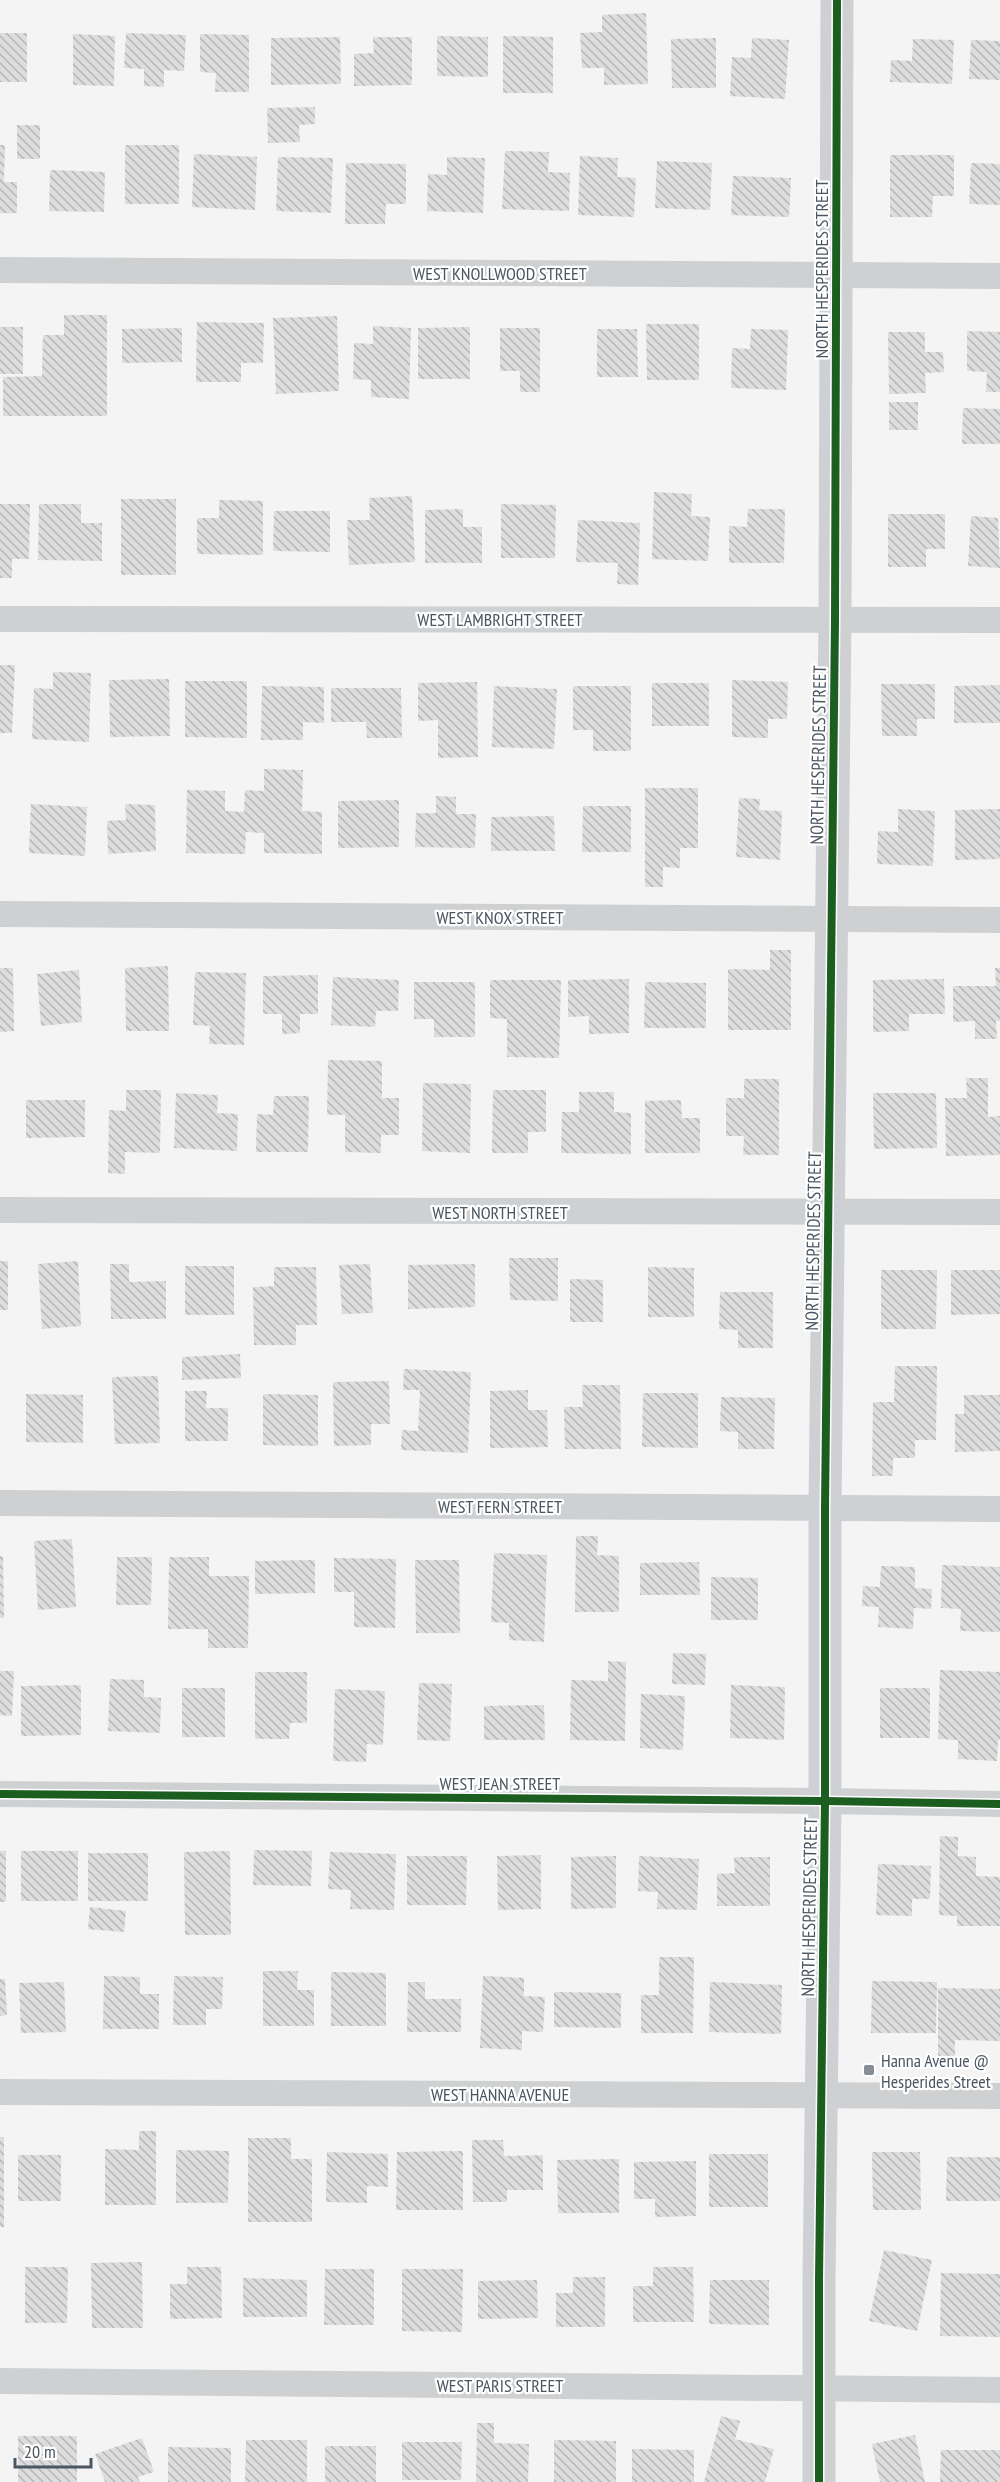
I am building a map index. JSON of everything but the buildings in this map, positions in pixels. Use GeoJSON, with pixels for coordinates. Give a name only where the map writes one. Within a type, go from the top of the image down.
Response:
{"type":"FeatureCollection","features":[{"type":"Feature","properties":{"kind":"street","name":"NORTH HESPERIDES STREET"},"geometry":{"type":"LineString","coordinates":[[819,2482],[825,1801],[825,1508],[835,620],[837,0]]}},
{"type":"Feature","properties":{"kind":"street","name":"WEST KNOLLWOOD STREET"},"geometry":{"type":"LineString","coordinates":[[0,270],[1000,276]]}},
{"type":"Feature","properties":{"kind":"street","name":"WEST LAMBRIGHT STREET"},"geometry":{"type":"LineString","coordinates":[[0,619],[1000,620]]}},
{"type":"Feature","properties":{"kind":"street","name":"WEST KNOX STREET"},"geometry":{"type":"LineString","coordinates":[[0,914],[1000,920]]}},
{"type":"Feature","properties":{"kind":"street","name":"WEST NORTH STREET"},"geometry":{"type":"LineString","coordinates":[[0,1210],[829,1214],[1000,1212]]}},
{"type":"Feature","properties":{"kind":"street","name":"WEST FERN STREET"},"geometry":{"type":"LineString","coordinates":[[0,1503],[1000,1509]]}},
{"type":"Feature","properties":{"kind":"street","name":"WEST JEAN STREET"},"geometry":{"type":"LineString","coordinates":[[0,1794],[1000,1804]]}},
{"type":"Feature","properties":{"kind":"street","name":"WEST HANNA AVENUE"},"geometry":{"type":"LineString","coordinates":[[0,2092],[1000,2096]]}},
{"type":"Feature","properties":{"kind":"street","name":"WEST PARIS STREET"},"geometry":{"type":"LineString","coordinates":[[0,2381],[1000,2390]]}},
{"type":"Feature","properties":{"kind":"cycle path"},"geometry":{"type":"LineString","coordinates":[[819,2482],[825,1801],[825,1508],[835,620],[837,0]]}},
{"type":"Feature","properties":{"kind":"cycle path"},"geometry":{"type":"LineString","coordinates":[[0,1794],[1000,1804]]}},
{"type":"Feature","properties":{"kind":"place","name":"Hanna Avenue @ Hesperides Street"},"geometry":{"type":"Point","coordinates":[869,2070]}}]}
